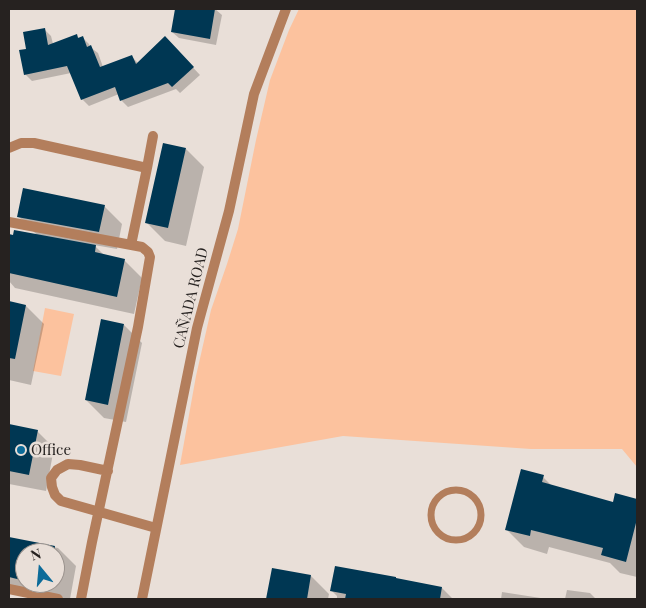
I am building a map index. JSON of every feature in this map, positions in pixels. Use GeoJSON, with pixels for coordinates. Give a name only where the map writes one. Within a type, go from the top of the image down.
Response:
{"type":"FeatureCollection","features":[{"type":"Feature","properties":{"kind":"street","name":"CAÑADA ROAD"},"geometry":{"type":"LineString","coordinates":[[142,599],[197,328],[229,211],[254,94],[286,9]]}},
{"type":"Feature","properties":{"kind":"street"},"geometry":{"type":"LineString","coordinates":[[131,245],[153,136]]}},
{"type":"Feature","properties":{"kind":"street"},"geometry":{"type":"LineString","coordinates":[[9,148],[21,143],[34,143],[147,168]]}},
{"type":"Feature","properties":{"kind":"street"},"geometry":{"type":"LineString","coordinates":[[10,222],[142,247],[148,252],[150,257],[138,327],[81,599]]}},
{"type":"Feature","properties":{"kind":"street"},"geometry":{"type":"LineString","coordinates":[[108,471],[68,464],[57,470],[51,478],[52,487],[55,495],[61,501],[156,528]]}},
{"type":"Feature","properties":{"kind":"street"},"geometry":{"type":"LineString","coordinates":[[9,589],[58,599]]}},
{"type":"Feature","properties":{"kind":"lane"},"geometry":{"type":"LineString","coordinates":[[451,491],[467,493],[474,498],[481,512],[477,528],[466,538],[459,540],[451,540],[444,537],[433,526],[431,511],[433,504],[437,498],[451,491]]}},
{"type":"Feature","properties":{"kind":"shaded area"},"geometry":{"type":"Polygon","coordinates":[[[299,9],[637,9],[637,467],[622,449],[531,449],[343,436],[180,465],[196,376],[211,310],[238,229],[270,80],[299,9]]]}},
{"type":"Feature","properties":{"kind":"shaded area"},"geometry":{"type":"Polygon","coordinates":[[[45,308],[74,314],[61,376],[33,371],[45,308]]]}},
{"type":"Feature","properties":{"kind":"building"},"geometry":{"type":"Polygon","coordinates":[[[175,9],[215,9],[210,39],[171,32],[175,9]]]}},
{"type":"Feature","properties":{"kind":"building"},"geometry":{"type":"Polygon","coordinates":[[[45,28],[48,45],[77,34],[78,38],[83,36],[87,47],[91,45],[100,67],[132,55],[136,64],[165,36],[194,67],[172,87],[168,83],[120,101],[115,87],[81,100],[67,66],[24,75],[19,50],[26,49],[23,32],[45,28]]]}},
{"type":"Feature","properties":{"kind":"building"},"geometry":{"type":"Polygon","coordinates":[[[163,143],[186,148],[168,228],[145,223],[163,143]]]}},
{"type":"Feature","properties":{"kind":"building"},"geometry":{"type":"Polygon","coordinates":[[[23,188],[105,205],[99,232],[17,217],[23,188]]]}},
{"type":"Feature","properties":{"kind":"building"},"geometry":{"type":"Polygon","coordinates":[[[14,230],[96,245],[95,252],[125,259],[117,297],[9,273],[9,234],[13,235],[14,230]]]}},
{"type":"Feature","properties":{"kind":"building"},"geometry":{"type":"Polygon","coordinates":[[[9,301],[26,305],[15,359],[9,358],[9,301]]]}},
{"type":"Feature","properties":{"kind":"building"},"geometry":{"type":"Polygon","coordinates":[[[101,319],[124,324],[108,405],[85,400],[101,319]]]}},
{"type":"Feature","properties":{"kind":"building","name":"Office"},"geometry":{"type":"Polygon","coordinates":[[[9,424],[38,430],[29,475],[9,471],[9,424]]]}},
{"type":"Feature","properties":{"kind":"building"},"geometry":{"type":"Polygon","coordinates":[[[521,469],[544,475],[542,482],[613,502],[615,493],[637,499],[637,519],[626,562],[601,555],[603,548],[531,530],[530,536],[505,530],[521,469]]]}},
{"type":"Feature","properties":{"kind":"building"},"geometry":{"type":"Polygon","coordinates":[[[9,537],[40,543],[15,543],[15,578],[9,577],[9,537]]]}},
{"type":"Feature","properties":{"kind":"building"},"geometry":{"type":"Polygon","coordinates":[[[335,566],[442,587],[440,599],[345,599],[346,594],[330,591],[335,566]]]}},
{"type":"Feature","properties":{"kind":"building"},"geometry":{"type":"Polygon","coordinates":[[[272,568],[311,575],[307,599],[266,599],[272,568]]]}},
{"type":"Feature","properties":{"kind":"place","name":"Office"},"geometry":{"type":"Point","coordinates":[21,450]}}]}
